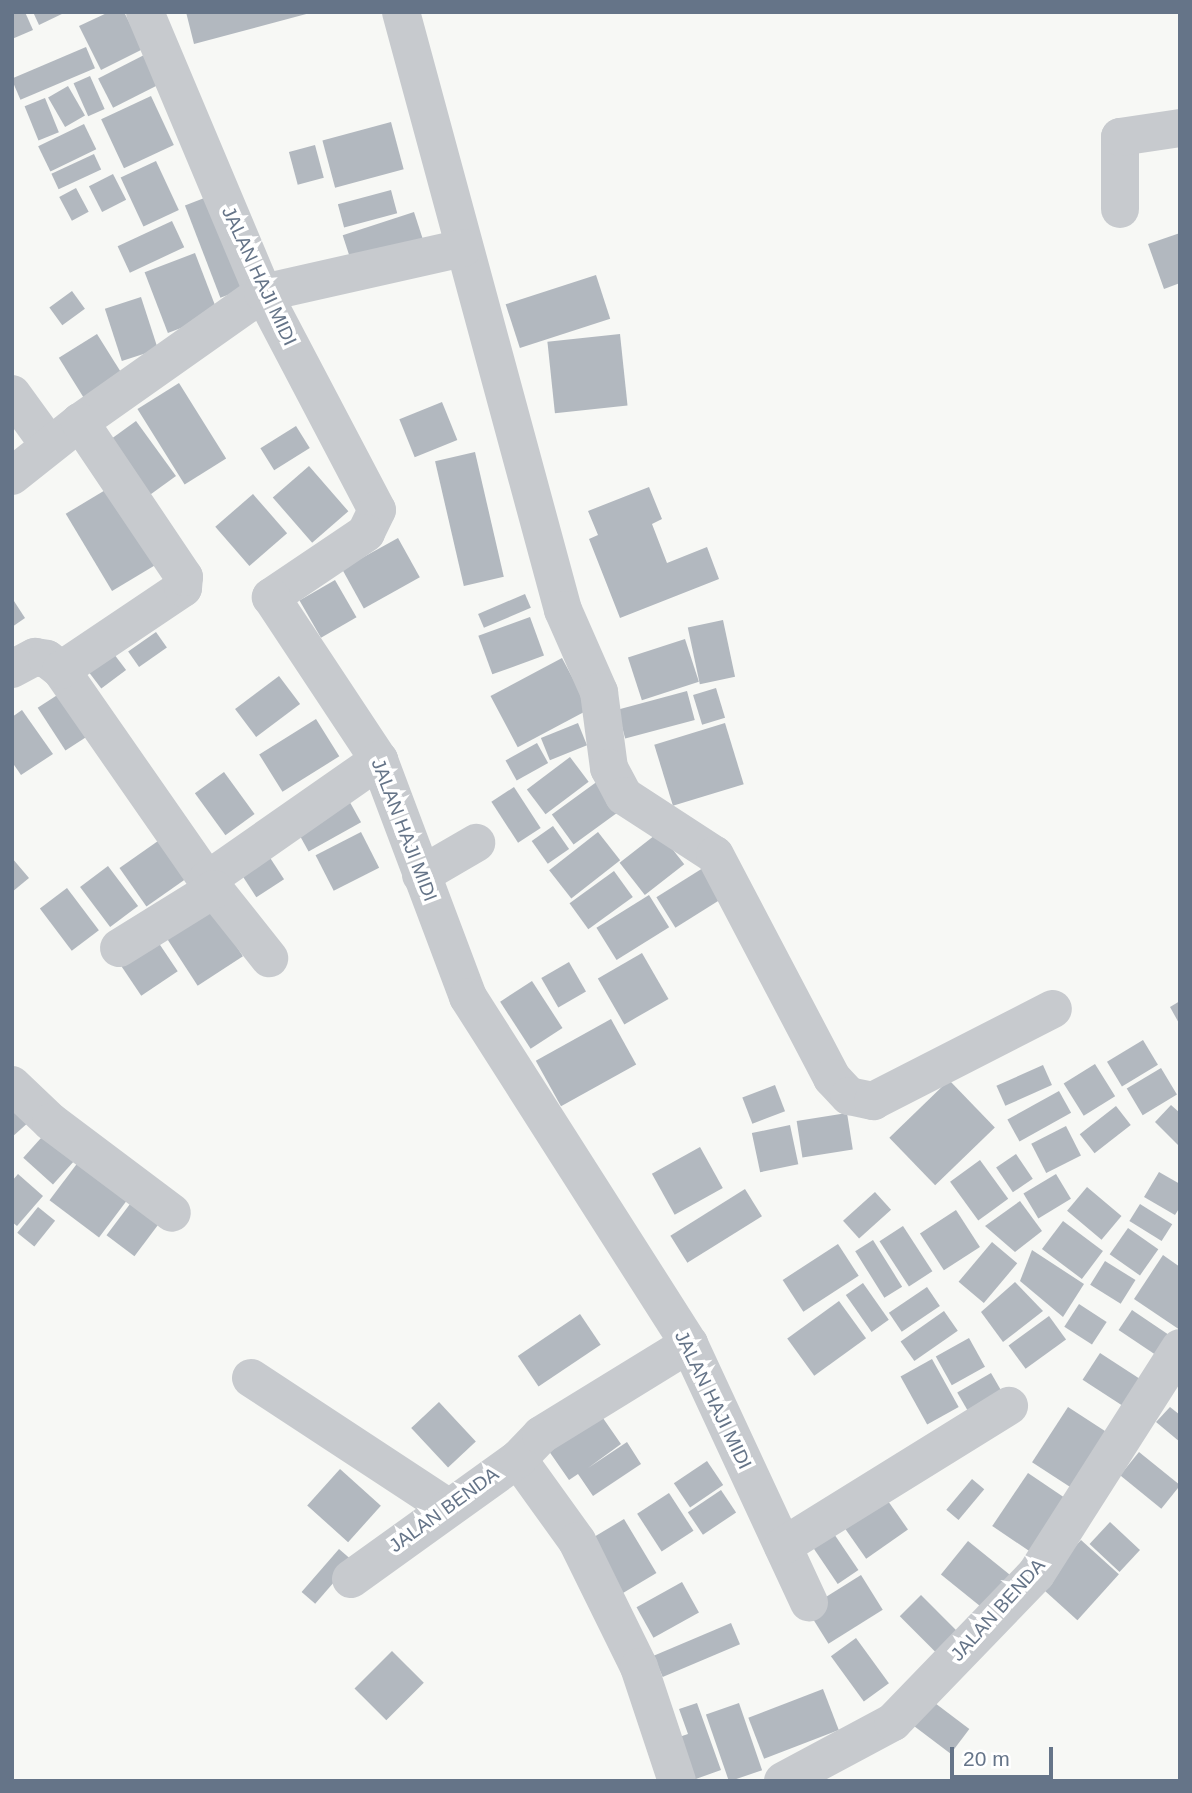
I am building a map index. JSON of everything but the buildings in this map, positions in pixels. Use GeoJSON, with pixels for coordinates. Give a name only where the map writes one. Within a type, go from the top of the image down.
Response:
{"type":"FeatureCollection","features":[{"type":"Feature","properties":{"kind":"street","name":"JALAN HAJI MIDI"},"geometry":{"type":"LineString","coordinates":[[145,12],[264,293],[377,510],[366,533],[271,597],[379,760],[468,997],[689,1344],[809,1603]]}},
{"type":"Feature","properties":{"kind":"street"},"geometry":{"type":"LineString","coordinates":[[401,12],[563,610],[599,692],[609,768],[624,796],[715,855],[832,1078],[849,1096],[873,1101],[1053,1009]]}},
{"type":"Feature","properties":{"kind":"street"},"geometry":{"type":"LineString","coordinates":[[1120,209],[1120,137],[1180,128]]}},
{"type":"Feature","properties":{"kind":"street"},"geometry":{"type":"LineString","coordinates":[[12,477],[80,422],[264,293],[463,248]]}},
{"type":"Feature","properties":{"kind":"street"},"geometry":{"type":"LineString","coordinates":[[12,394],[49,445]]}},
{"type":"Feature","properties":{"kind":"street"},"geometry":{"type":"LineString","coordinates":[[61,670],[184,588],[184,577],[80,422]]}},
{"type":"Feature","properties":{"kind":"street"},"geometry":{"type":"LineString","coordinates":[[12,669],[35,657],[47,659],[61,670],[211,884],[269,958]]}},
{"type":"Feature","properties":{"kind":"street"},"geometry":{"type":"LineString","coordinates":[[119,948],[379,760]]}},
{"type":"Feature","properties":{"kind":"street"},"geometry":{"type":"LineString","coordinates":[[421,875],[476,843]]}},
{"type":"Feature","properties":{"kind":"street"},"geometry":{"type":"LineString","coordinates":[[12,1085],[51,1122],[172,1213]]}},
{"type":"Feature","properties":{"kind":"street"},"geometry":{"type":"LineString","coordinates":[[518,1458],[541,1435],[689,1344]]}},
{"type":"Feature","properties":{"kind":"street","name":"JALAN BENDA"},"geometry":{"type":"LineString","coordinates":[[783,1781],[893,1722],[1036,1574],[1180,1348]]}},
{"type":"Feature","properties":{"kind":"street"},"geometry":{"type":"LineString","coordinates":[[251,1378],[446,1506]]}},
{"type":"Feature","properties":{"kind":"street"},"geometry":{"type":"LineString","coordinates":[[783,1546],[1009,1406]]}},
{"type":"Feature","properties":{"kind":"street","name":"JALAN BENDA"},"geometry":{"type":"LineString","coordinates":[[351,1579],[446,1506],[518,1458],[577,1541],[639,1667],[677,1781]]}}]}
